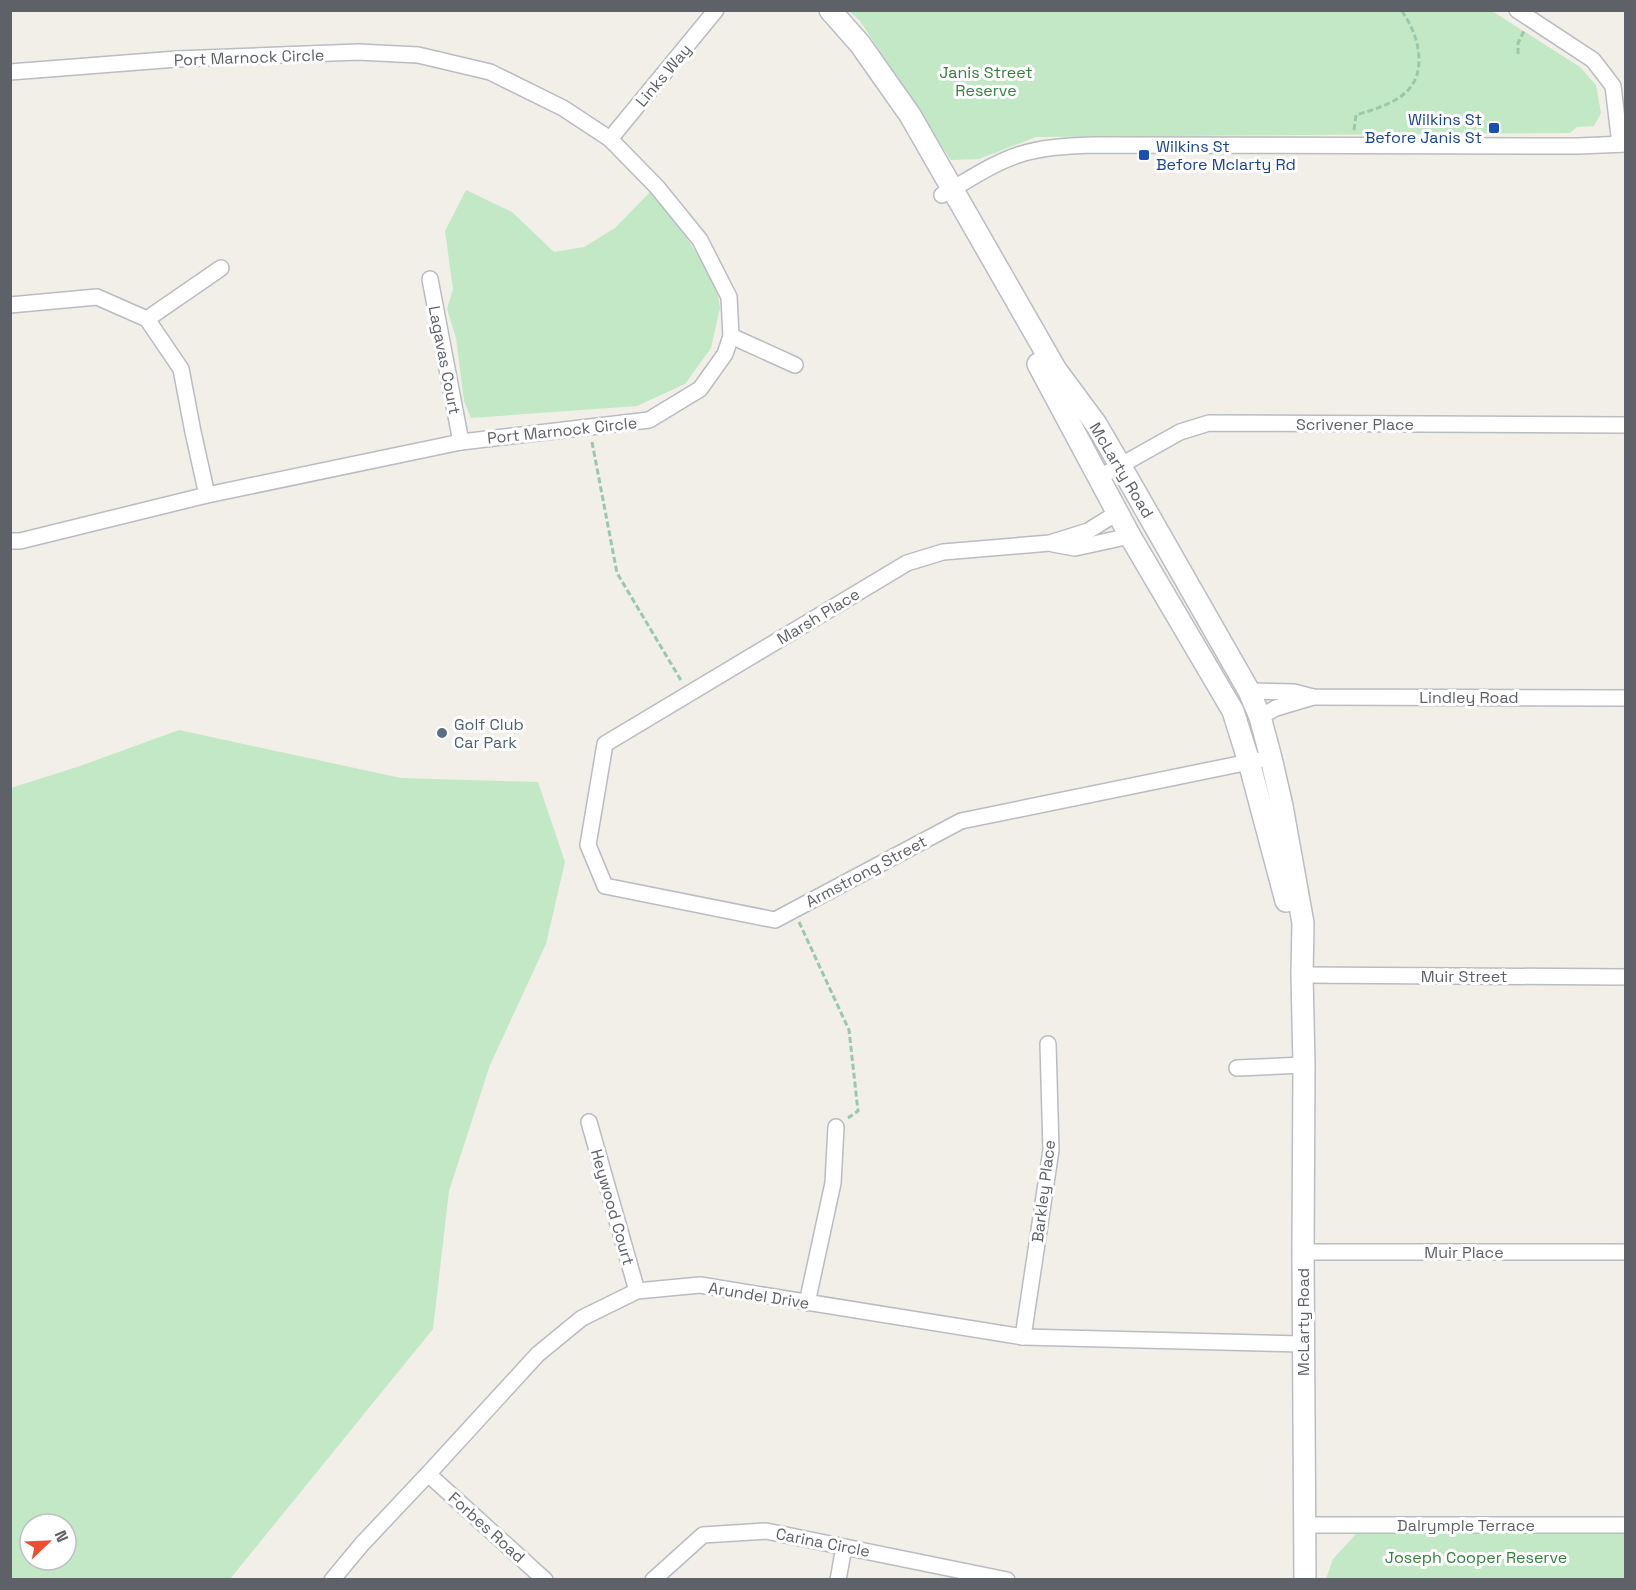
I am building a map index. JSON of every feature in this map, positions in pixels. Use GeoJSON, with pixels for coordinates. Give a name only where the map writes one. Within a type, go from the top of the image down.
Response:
{"type":"FeatureCollection","features":[{"type":"Feature","properties":{"kind":"street","name":"Links Way"},"geometry":{"type":"LineString","coordinates":[[610,139],[716,10]]}},
{"type":"Feature","properties":{"kind":"street","name":"McLarty Road"},"geometry":{"type":"LineString","coordinates":[[814,10],[847,46],[877,87],[947,192],[1056,370],[1096,424],[1255,704],[1282,806],[1303,923],[1305,1580]]}},
{"type":"Feature","properties":{"kind":"street","name":"McLarty Road"},"geometry":{"type":"LineString","coordinates":[[830,10],[860,44],[910,115],[947,192],[1098,478],[1233,711],[1280,876],[1302,975]]}},
{"type":"Feature","properties":{"kind":"street"},"geometry":{"type":"LineString","coordinates":[[947,192],[1006,159],[1059,146],[1578,146],[1623,144],[1613,86],[1593,60],[1523,16]]}},
{"type":"Feature","properties":{"kind":"street","name":"Port Marnock Circle"},"geometry":{"type":"LineString","coordinates":[[10,72],[177,59],[358,52],[418,55],[490,72],[563,108],[610,139],[657,187],[700,240],[729,297],[731,336],[724,354],[700,389],[649,420],[460,442],[207,495],[20,541],[10,541]]}},
{"type":"Feature","properties":{"kind":"street"},"geometry":{"type":"LineString","coordinates":[[147,319],[220,268]]}},
{"type":"Feature","properties":{"kind":"street","name":"Lagavas Court"},"geometry":{"type":"LineString","coordinates":[[430,279],[460,442]]}},
{"type":"Feature","properties":{"kind":"street"},"geometry":{"type":"LineString","coordinates":[[10,305],[98,297],[147,319],[181,369],[207,495]]}},
{"type":"Feature","properties":{"kind":"street"},"geometry":{"type":"LineString","coordinates":[[731,336],[795,365]]}},
{"type":"Feature","properties":{"kind":"street","name":"Scrivener Place"},"geometry":{"type":"LineString","coordinates":[[1098,478],[1180,432],[1209,423],[1626,424]]}},
{"type":"Feature","properties":{"kind":"street"},"geometry":{"type":"LineString","coordinates":[[1124,525],[1148,513]]}},
{"type":"Feature","properties":{"kind":"street","name":"Marsh Place"},"geometry":{"type":"LineString","coordinates":[[1050,543],[1075,548],[1124,525]]}},
{"type":"Feature","properties":{"kind":"street","name":"Marsh Place"},"geometry":{"type":"LineString","coordinates":[[605,744],[907,563],[943,552],[1050,543],[1088,531],[1124,525]]}},
{"type":"Feature","properties":{"kind":"street","name":"Lindley Road"},"geometry":{"type":"LineString","coordinates":[[1255,704],[1294,692],[1313,697],[1626,698]]}},
{"type":"Feature","properties":{"kind":"street","name":"Lindley Road"},"geometry":{"type":"LineString","coordinates":[[1255,704],[1276,708],[1313,697]]}},
{"type":"Feature","properties":{"kind":"street"},"geometry":{"type":"LineString","coordinates":[[1233,711],[1255,704]]}},
{"type":"Feature","properties":{"kind":"street","name":"Armstrong Street"},"geometry":{"type":"LineString","coordinates":[[605,744],[588,845],[605,886],[775,920],[961,821],[1271,758]]}},
{"type":"Feature","properties":{"kind":"street","name":"Muir Street"},"geometry":{"type":"LineString","coordinates":[[1302,975],[1626,977]]}},
{"type":"Feature","properties":{"kind":"street","name":"Barkley Place"},"geometry":{"type":"LineString","coordinates":[[1023,1337],[1051,1150],[1048,1044]]}},
{"type":"Feature","properties":{"kind":"street"},"geometry":{"type":"LineString","coordinates":[[1237,1068],[1304,1065]]}},
{"type":"Feature","properties":{"kind":"street","name":"Heywood Court"},"geometry":{"type":"LineString","coordinates":[[589,1122],[637,1291]]}},
{"type":"Feature","properties":{"kind":"street"},"geometry":{"type":"LineString","coordinates":[[807,1303],[833,1182],[836,1127]]}},
{"type":"Feature","properties":{"kind":"street","name":"Muir Place"},"geometry":{"type":"LineString","coordinates":[[1303,1252],[1626,1252]]}},
{"type":"Feature","properties":{"kind":"street","name":"Arundel Drive"},"geometry":{"type":"LineString","coordinates":[[332,1580],[362,1544],[538,1354],[582,1318],[637,1291],[700,1285],[1023,1337],[1303,1344]]}},
{"type":"Feature","properties":{"kind":"street","name":"Forbes Road"},"geometry":{"type":"LineString","coordinates":[[428,1474],[545,1580]]}},
{"type":"Feature","properties":{"kind":"street","name":"Dalrymple Terrace"},"geometry":{"type":"LineString","coordinates":[[1306,1524],[1626,1525]]}},
{"type":"Feature","properties":{"kind":"street","name":"Carina Circle"},"geometry":{"type":"LineString","coordinates":[[653,1580],[703,1535],[766,1531],[1007,1580]]}},
{"type":"Feature","properties":{"kind":"street"},"geometry":{"type":"LineString","coordinates":[[838,1580],[844,1546]]}},
{"type":"Feature","properties":{"kind":"path"},"geometry":{"type":"LineString","coordinates":[[1354,146],[1356,116],[1402,96],[1417,79],[1420,61],[1417,41],[1401,10]]}},
{"type":"Feature","properties":{"kind":"path"},"geometry":{"type":"LineString","coordinates":[[1518,54],[1523,16]]}},
{"type":"Feature","properties":{"kind":"path"},"geometry":{"type":"LineString","coordinates":[[589,427],[617,573],[689,694]]}},
{"type":"Feature","properties":{"kind":"path"},"geometry":{"type":"LineString","coordinates":[[793,910],[849,1030],[858,1111],[836,1127]]}},
{"type":"Feature","properties":{"kind":"green space","name":"Janis Street Reserve"},"geometry":{"type":"Polygon","coordinates":[[[849,11],[1492,11],[1580,67],[1596,85],[1601,113],[1594,126],[1577,127],[1570,133],[1036,137],[979,159],[951,160],[860,21],[849,11]]]}},
{"type":"Feature","properties":{"kind":"green space"},"geometry":{"type":"Polygon","coordinates":[[[466,190],[512,212],[554,252],[584,247],[615,228],[650,192],[661,201],[716,281],[720,308],[711,348],[685,384],[637,406],[471,418],[464,401],[456,338],[447,309],[453,289],[445,231],[466,190]]]}},
{"type":"Feature","properties":{"kind":"green space"},"geometry":{"type":"Polygon","coordinates":[[[179,730],[401,778],[538,782],[565,862],[546,944],[490,1065],[449,1191],[433,1329],[230,1579],[11,1579],[11,788],[179,730]]]}},
{"type":"Feature","properties":{"kind":"green space","name":"Joseph Cooper Reserve"},"geometry":{"type":"Polygon","coordinates":[[[1356,1534],[1625,1534],[1625,1579],[1326,1579],[1333,1559],[1356,1534]]]}},
{"type":"Feature","properties":{"kind":"place","name":"Wilkins St Before Janis St"},"geometry":{"type":"Point","coordinates":[1494,128]}},
{"type":"Feature","properties":{"kind":"place","name":"Wilkins St Before Mclarty Rd"},"geometry":{"type":"Point","coordinates":[1144,155]}},
{"type":"Feature","properties":{"kind":"place","name":"Golf Club Car Park"},"geometry":{"type":"Point","coordinates":[442,733]}}]}
